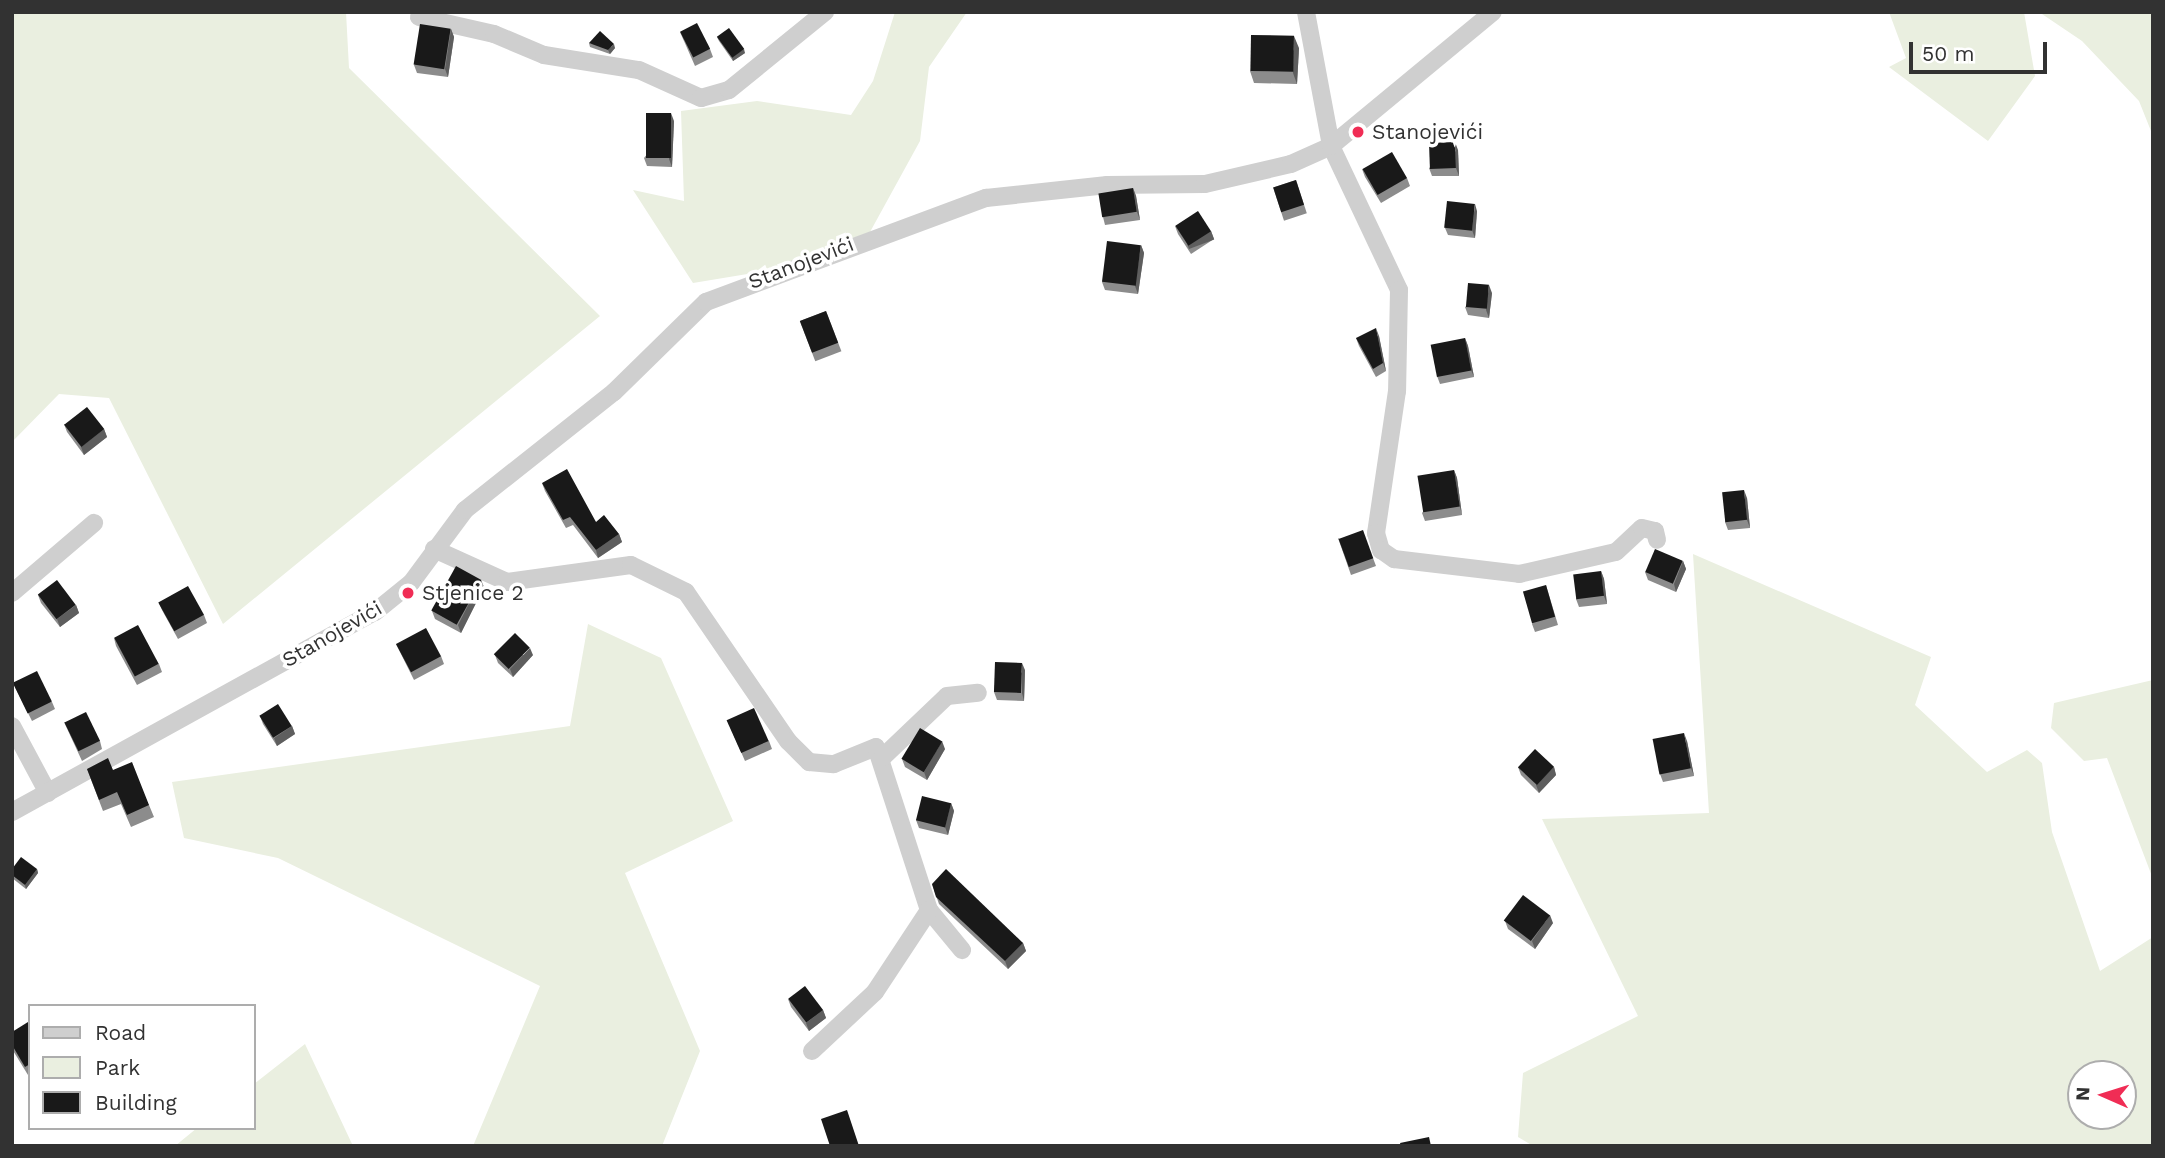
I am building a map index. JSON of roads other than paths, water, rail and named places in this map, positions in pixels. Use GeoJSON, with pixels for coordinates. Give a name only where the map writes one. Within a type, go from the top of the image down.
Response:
{"type":"FeatureCollection","features":[{"type":"Feature","properties":{"kind":"street"},"geometry":{"type":"LineString","coordinates":[[419,17],[494,34],[544,55],[639,70],[701,98],[729,90],[825,12]]}},
{"type":"Feature","properties":{"kind":"street"},"geometry":{"type":"LineString","coordinates":[[1306,12],[1331,146],[1399,290],[1397,391],[1376,533],[1381,550],[1394,559],[1519,574],[1616,552],[1642,528],[1655,531],[1657,540]]}},
{"type":"Feature","properties":{"kind":"street","name":"Stanojevići"},"geometry":{"type":"LineString","coordinates":[[12,812],[375,612],[411,583],[434,549],[503,475],[614,391],[681,321],[731,290],[986,198],[1107,185],[1205,184],[1256,176],[1331,146],[1493,12]]}},
{"type":"Feature","properties":{"kind":"street"},"geometry":{"type":"LineString","coordinates":[[12,593],[94,523]]}},
{"type":"Feature","properties":{"kind":"street"},"geometry":{"type":"LineString","coordinates":[[434,549],[508,582],[613,565],[652,570],[686,592],[809,762],[834,764],[876,747],[883,757],[929,910],[962,950]]}},
{"type":"Feature","properties":{"kind":"street"},"geometry":{"type":"LineString","coordinates":[[883,757],[947,696],[978,693]]}},
{"type":"Feature","properties":{"kind":"street"},"geometry":{"type":"LineString","coordinates":[[12,726],[48,793]]}},
{"type":"Feature","properties":{"kind":"street"},"geometry":{"type":"LineString","coordinates":[[812,1051],[875,992],[929,910]]}},
{"type":"Feature","properties":{"kind":"place","name":"Stanojevići"},"geometry":{"type":"Point","coordinates":[1358,132]}},
{"type":"Feature","properties":{"kind":"place","name":"Stjenice 2"},"geometry":{"type":"Point","coordinates":[408,593]}}]}
